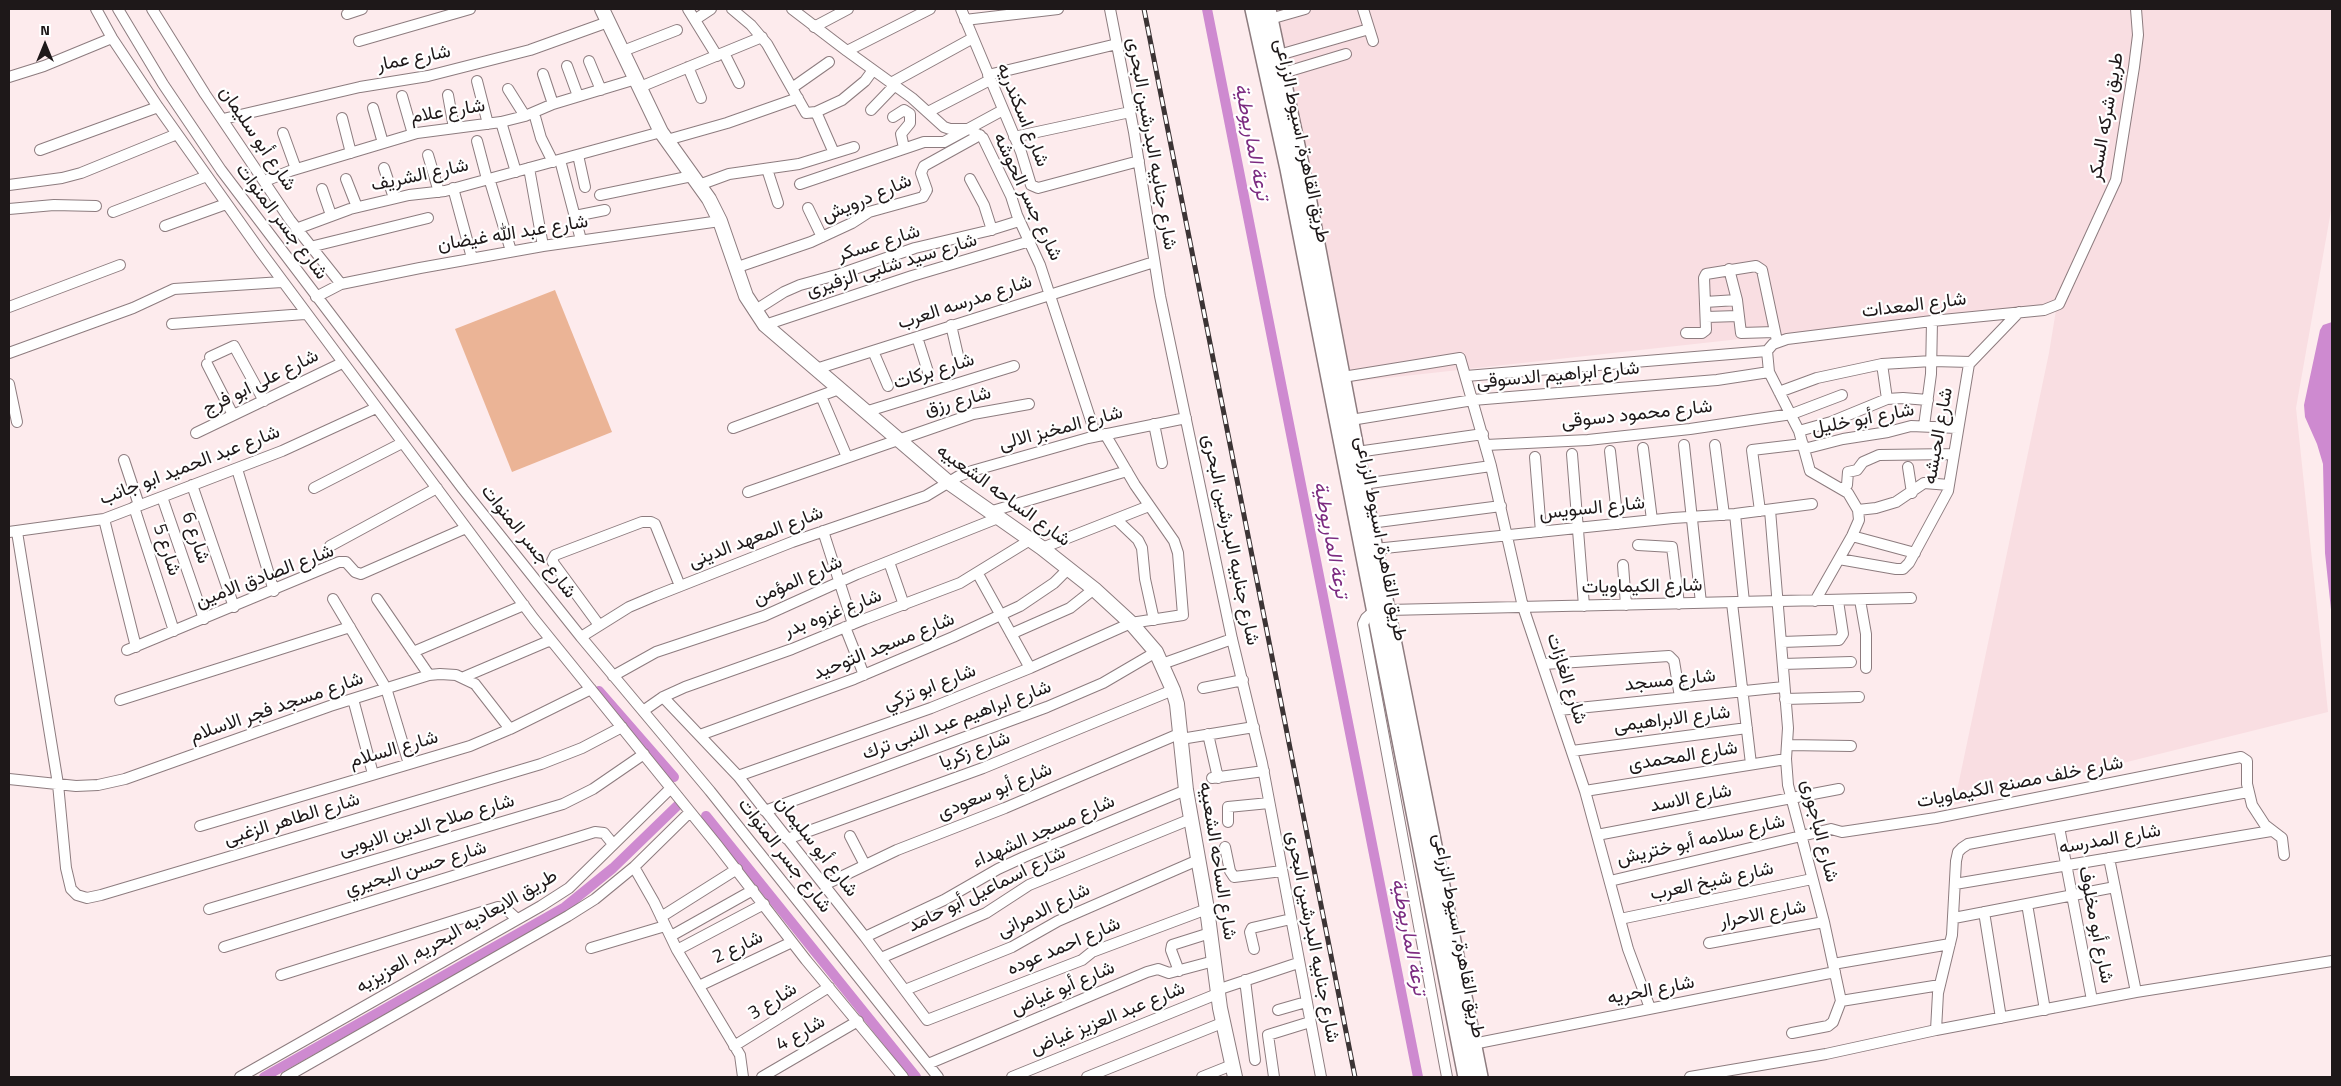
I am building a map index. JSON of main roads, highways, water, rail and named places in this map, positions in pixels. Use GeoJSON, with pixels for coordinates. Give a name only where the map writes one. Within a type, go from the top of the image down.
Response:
{"type":"FeatureCollection","features":[{"type":"Feature","properties":{"kind":"highway","name":"طريق القاهرة, اسيوط الزراعى"},"geometry":{"type":"LineString","coordinates":[[1253,9],[1480,1077]]}},
{"type":"Feature","properties":{"kind":"highway","name":"طريق القاهرة, اسيوط الزراعى"},"geometry":{"type":"LineString","coordinates":[[1269,14],[1283,73],[1375,548],[1381,610],[1466,1077]]}},
{"type":"Feature","properties":{"kind":"main road","name":"شارع الساحه الشعبيه"},"geometry":{"type":"LineString","coordinates":[[602,9],[664,136],[709,199],[720,221],[735,268],[754,311],[765,325],[948,482],[1069,568],[1094,589],[1131,623],[1159,658],[1173,690],[1181,736],[1186,790],[1207,909],[1217,992],[1222,1023],[1234,1071]]}},
{"type":"Feature","properties":{"kind":"waterway","name":"ترعة الماريوطية"},"geometry":{"type":"LineString","coordinates":[[1207,9],[1418,1077]]}},
{"type":"Feature","properties":{"kind":"waterway"},"geometry":{"type":"LineString","coordinates":[[599,691],[674,777]]}},
{"type":"Feature","properties":{"kind":"waterway"},"geometry":{"type":"LineString","coordinates":[[264,1077],[565,907],[613,868],[677,806]]}},
{"type":"Feature","properties":{"kind":"waterway"},"geometry":{"type":"LineString","coordinates":[[706,816],[916,1077]]}},
{"type":"Feature","properties":{"kind":"railway"},"geometry":{"type":"LineString","coordinates":[[1144,9],[1355,1077]]}}]}
